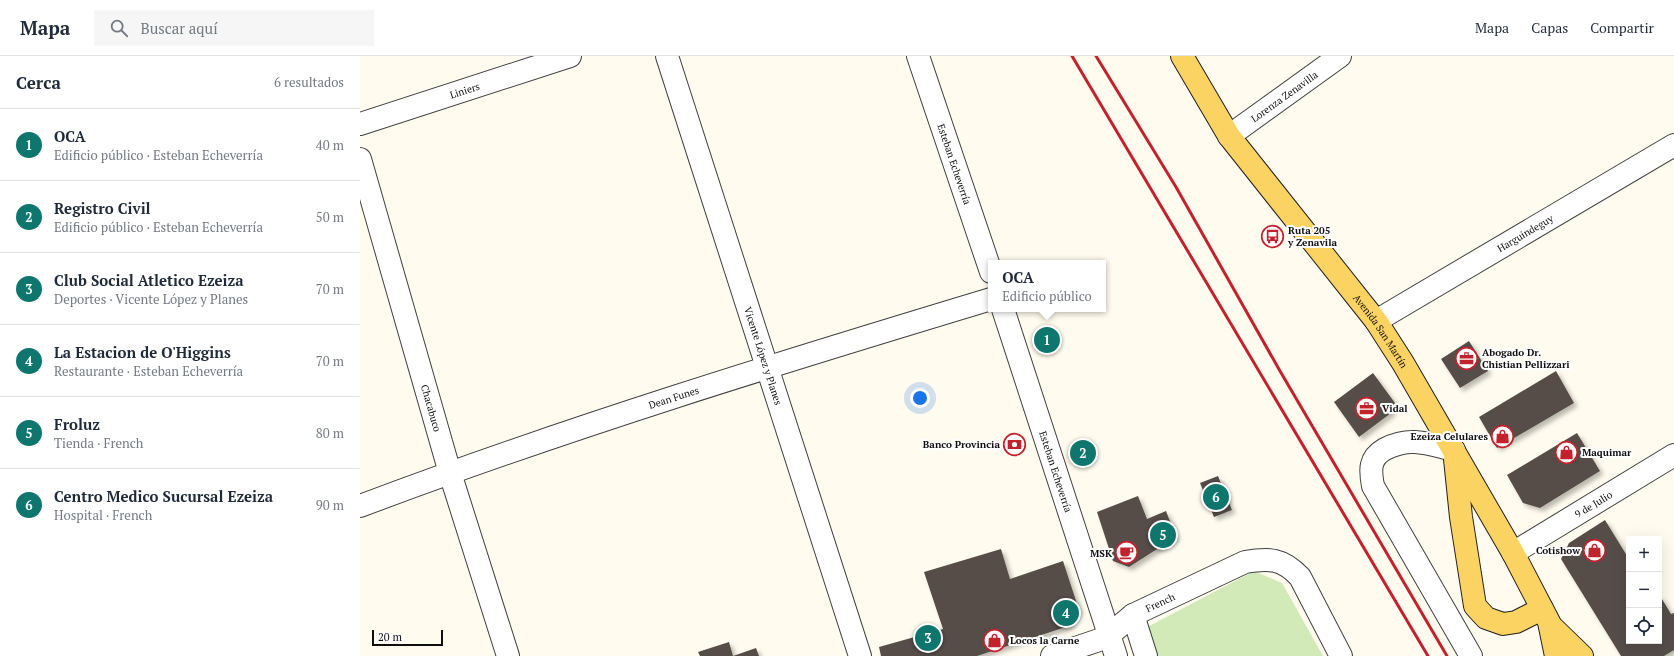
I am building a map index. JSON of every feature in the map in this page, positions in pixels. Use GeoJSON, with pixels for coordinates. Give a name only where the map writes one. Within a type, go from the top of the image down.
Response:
{"type":"FeatureCollection","features":[{"type":"Feature","properties":{"kind":"main road","name":"Avenida San Martín"},"geometry":{"type":"LineString","coordinates":[[1182,56],[1228,136],[1376,321],[1403,363],[1513,553],[1546,617],[1556,656]]}},
{"type":"Feature","properties":{"kind":"main road"},"geometry":{"type":"LineString","coordinates":[[1454,450],[1461,517],[1475,606],[1486,618],[1503,624],[1546,617]]}},
{"type":"Feature","properties":{"kind":"main road","name":"Avenida San Martín"},"geometry":{"type":"LineString","coordinates":[[1546,617],[1582,656]]}},
{"type":"Feature","properties":{"kind":"street","name":"Liniers"},"geometry":{"type":"LineString","coordinates":[[360,124],[570,56]]}},
{"type":"Feature","properties":{"kind":"street","name":"Vicente López y Planes"},"geometry":{"type":"LineString","coordinates":[[667,56],[860,656]]}},
{"type":"Feature","properties":{"kind":"street","name":"Esteban Echeverría"},"geometry":{"type":"LineString","coordinates":[[918,56],[988,263]]}},
{"type":"Feature","properties":{"kind":"street","name":"Lorenza Zenavilla"},"geometry":{"type":"LineString","coordinates":[[1228,136],[1340,56]]}},
{"type":"Feature","properties":{"kind":"street","name":"Harguindeguy"},"geometry":{"type":"LineString","coordinates":[[1376,321],[1674,145]]}},
{"type":"Feature","properties":{"kind":"street","name":"Chacabuco"},"geometry":{"type":"LineString","coordinates":[[360,159],[450,473],[508,656]]}},
{"type":"Feature","properties":{"kind":"street","name":"Dean Funes"},"geometry":{"type":"LineString","coordinates":[[360,506],[450,473],[768,367],[988,300]]}},
{"type":"Feature","properties":{"kind":"street","name":"Esteban Echeverría"},"geometry":{"type":"LineString","coordinates":[[1004,312],[1116,656]]}},
{"type":"Feature","properties":{"kind":"street"},"geometry":{"type":"LineString","coordinates":[[1454,450],[1421,442],[1398,443],[1380,452],[1372,461],[1370,471],[1373,486],[1471,656]]}},
{"type":"Feature","properties":{"kind":"street","name":"9 de Julio"},"geometry":{"type":"LineString","coordinates":[[1513,553],[1674,455]]}},
{"type":"Feature","properties":{"kind":"street","name":"French"},"geometry":{"type":"LineString","coordinates":[[1052,656],[1099,640],[1109,635],[1133,615],[1245,562],[1260,559],[1273,560],[1290,566],[1300,576],[1341,656]]}},
{"type":"Feature","properties":{"kind":"street"},"geometry":{"type":"LineString","coordinates":[[1133,615],[1146,656]]}},
{"type":"Feature","properties":{"kind":"green space"},"geometry":{"type":"Polygon","coordinates":[[[1254,571],[1282,583],[1323,656],[1139,656],[1132,635],[1254,571]]]}},
{"type":"Feature","properties":{"kind":"building"},"geometry":{"type":"Polygon","coordinates":[[[1469,341],[1488,371],[1460,388],[1441,359],[1469,341]]]}},
{"type":"Feature","properties":{"kind":"building"},"geometry":{"type":"Polygon","coordinates":[[[1556,371],[1574,403],[1497,448],[1479,417],[1556,371]]]}},
{"type":"Feature","properties":{"kind":"building","name":"Vidal"},"geometry":{"type":"Polygon","coordinates":[[[1373,373],[1395,403],[1391,413],[1359,437],[1334,402],[1373,373]]]}},
{"type":"Feature","properties":{"kind":"building","name":"Maquimar"},"geometry":{"type":"Polygon","coordinates":[[[1577,433],[1600,471],[1540,508],[1523,503],[1507,475],[1577,433]]]}},
{"type":"Feature","properties":{"kind":"building"},"geometry":{"type":"Polygon","coordinates":[[[1218,476],[1232,510],[1214,517],[1200,483],[1218,476]]]}},
{"type":"Feature","properties":{"kind":"building"},"geometry":{"type":"Polygon","coordinates":[[[1138,496],[1147,519],[1166,511],[1176,537],[1129,567],[1113,561],[1097,512],[1138,496]]]}},
{"type":"Feature","properties":{"kind":"building"},"geometry":{"type":"Polygon","coordinates":[[[1605,520],[1626,554],[1626,644],[1662,644],[1662,599],[1671,614],[1674,613],[1674,650],[1664,656],[1621,656],[1561,559],[1569,543],[1605,520]]]}},
{"type":"Feature","properties":{"kind":"building"},"geometry":{"type":"Polygon","coordinates":[[[1001,549],[1010,579],[1063,561],[1079,610],[1069,626],[977,656],[881,656],[879,647],[943,629],[924,572],[1001,549]]]}},
{"type":"Feature","properties":{"kind":"building"},"geometry":{"type":"Polygon","coordinates":[[[729,642],[733,656],[700,656],[698,652],[729,642]]]}},
{"type":"Feature","properties":{"kind":"building"},"geometry":{"type":"Polygon","coordinates":[[[756,648],[759,656],[733,656],[756,648]]]}},
{"type":"Feature","properties":{"kind":"railway"},"geometry":{"type":"LineString","coordinates":[[1072,56],[1428,656]]}},
{"type":"Feature","properties":{"kind":"railway"},"geometry":{"type":"LineString","coordinates":[[1096,56],[1176,187],[1280,371],[1447,656]]}},
{"type":"Feature","properties":{"kind":"place","name":"Ruta 205 y Zenavila"},"geometry":{"type":"Point","coordinates":[1272,236]}},
{"type":"Feature","properties":{"kind":"place","name":"OCA"},"geometry":{"type":"Point","coordinates":[1047,340]}},
{"type":"Feature","properties":{"kind":"place","name":"Abogado Dr. Chistian Pellizzari"},"geometry":{"type":"Point","coordinates":[1467,358]}},
{"type":"Feature","properties":{"kind":"place","name":"Vidal"},"geometry":{"type":"Point","coordinates":[1366,408]}},
{"type":"Feature","properties":{"kind":"place","name":"Ezeiza Celulares"},"geometry":{"type":"Point","coordinates":[1503,436]}},
{"type":"Feature","properties":{"kind":"place","name":"Banco Provincia"},"geometry":{"type":"Point","coordinates":[1015,444]}},
{"type":"Feature","properties":{"kind":"place","name":"Maquimar"},"geometry":{"type":"Point","coordinates":[1567,452]}},
{"type":"Feature","properties":{"kind":"place","name":"Registro Civil"},"geometry":{"type":"Point","coordinates":[1083,453]}},
{"type":"Feature","properties":{"kind":"place","name":"Centro Medico Sucursal Ezeiza"},"geometry":{"type":"Point","coordinates":[1216,497]}},
{"type":"Feature","properties":{"kind":"place","name":"Froluz"},"geometry":{"type":"Point","coordinates":[1163,535]}},
{"type":"Feature","properties":{"kind":"place","name":"Cotishow"},"geometry":{"type":"Point","coordinates":[1595,550]}},
{"type":"Feature","properties":{"kind":"place","name":"MSK"},"geometry":{"type":"Point","coordinates":[1127,553]}},
{"type":"Feature","properties":{"kind":"place","name":"La Estacion de O'Higgins"},"geometry":{"type":"Point","coordinates":[1066,613]}},
{"type":"Feature","properties":{"kind":"place","name":"Club Social Atletico Ezeiza"},"geometry":{"type":"Point","coordinates":[928,638]}},
{"type":"Feature","properties":{"kind":"place","name":"Locos la Carne"},"geometry":{"type":"Point","coordinates":[995,640]}}]}
